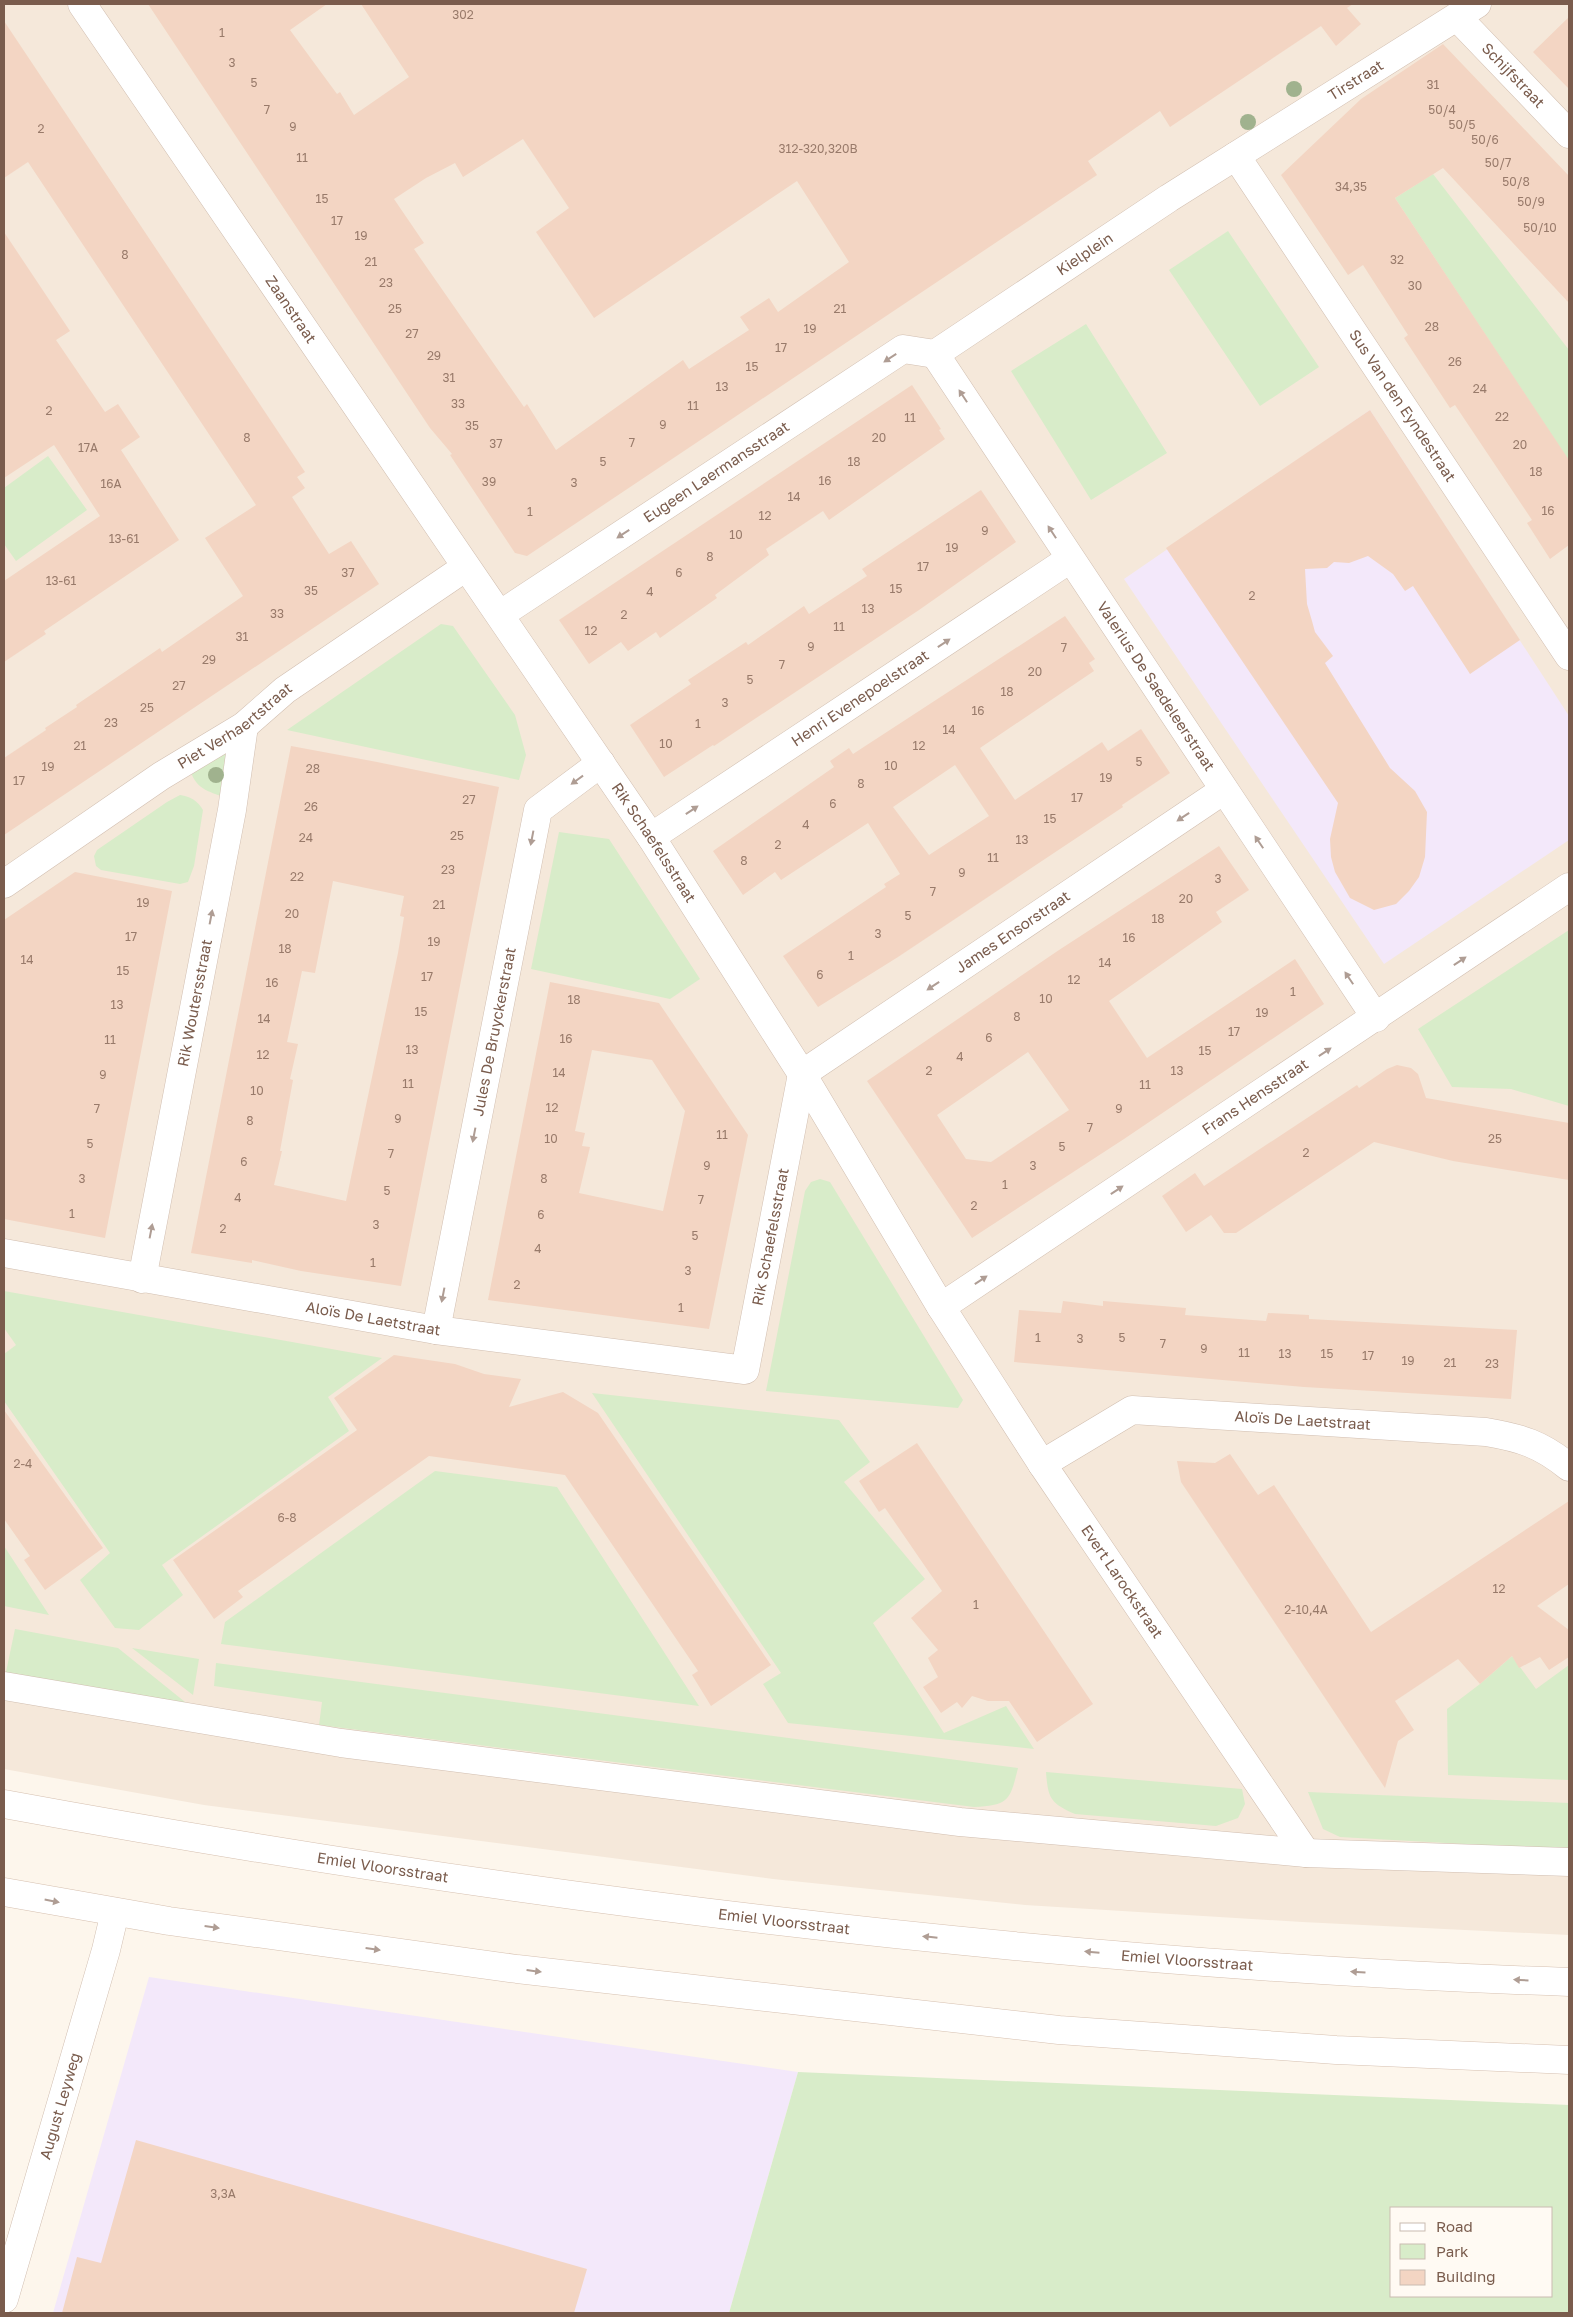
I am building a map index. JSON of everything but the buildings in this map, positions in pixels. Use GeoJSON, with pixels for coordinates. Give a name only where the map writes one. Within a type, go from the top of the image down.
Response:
{"type":"FeatureCollection","features":[{"type":"Feature","properties":{"kind":"street","name":"Zaanstraat"},"geometry":{"type":"LineString","coordinates":[[82,4],[466,567],[501,614]]}},
{"type":"Feature","properties":{"kind":"street","name":"Schijfstraat"},"geometry":{"type":"LineString","coordinates":[[1467,10],[1569,134]]}},
{"type":"Feature","properties":{"kind":"street","name":"Tirstraat"},"geometry":{"type":"LineString","coordinates":[[1236,156],[1467,10]]}},
{"type":"Feature","properties":{"kind":"street","name":"Kielplein"},"geometry":{"type":"LineString","coordinates":[[935,354],[1236,156]]}},
{"type":"Feature","properties":{"kind":"street","name":"Sus Van den Eyndestraat"},"geometry":{"type":"LineString","coordinates":[[1236,156],[1569,656]]}},
{"type":"Feature","properties":{"kind":"street","name":"Eugeen Laermansstraat"},"geometry":{"type":"LineString","coordinates":[[501,614],[903,349],[935,354]]}},
{"type":"Feature","properties":{"kind":"street","name":"Valerius De Saedeleerstraat"},"geometry":{"type":"LineString","coordinates":[[935,354],[1376,1018]]}},
{"type":"Feature","properties":{"kind":"street","name":"Henri Evenepoelstraat"},"geometry":{"type":"LineString","coordinates":[[651,837],[1070,559]]}},
{"type":"Feature","properties":{"kind":"street","name":"Piet Verhaertstraat"},"geometry":{"type":"LineString","coordinates":[[4,884],[161,776],[244,726],[285,690],[466,567]]}},
{"type":"Feature","properties":{"kind":"street","name":"Rik Schaefelsstraat"},"geometry":{"type":"LineString","coordinates":[[501,614],[651,837],[802,1074],[941,1307]]}},
{"type":"Feature","properties":{"kind":"street","name":"Rik Woutersstraat"},"geometry":{"type":"LineString","coordinates":[[142,1279],[232,810],[244,726]]}},
{"type":"Feature","properties":{"kind":"street","name":"Jules De Bruyckerstraat"},"geometry":{"type":"LineString","coordinates":[[436,1330],[538,810],[601,762]]}},
{"type":"Feature","properties":{"kind":"street","name":"James Ensorstraat"},"geometry":{"type":"LineString","coordinates":[[802,1074],[1224,790]]}},
{"type":"Feature","properties":{"kind":"street","name":"Frans Hensstraat"},"geometry":{"type":"LineString","coordinates":[[941,1307],[1376,1018],[1569,887]]}},
{"type":"Feature","properties":{"kind":"street","name":"Rik Schaefelsstraat"},"geometry":{"type":"LineString","coordinates":[[745,1370],[802,1074]]}},
{"type":"Feature","properties":{"kind":"street","name":"Aloïs De Laetstraat"},"geometry":{"type":"LineString","coordinates":[[4,1253],[436,1330],[745,1370]]}},
{"type":"Feature","properties":{"kind":"street","name":"Evert Larockstraat"},"geometry":{"type":"LineString","coordinates":[[941,1307],[1042,1464],[1306,1853]]}},
{"type":"Feature","properties":{"kind":"street","name":"Aloïs De Laetstraat"},"geometry":{"type":"LineString","coordinates":[[1042,1464],[1132,1410],[1486,1432],[1518,1437],[1541,1446],[1569,1467]]}},
{"type":"Feature","properties":{"kind":"street"},"geometry":{"type":"LineString","coordinates":[[4,1686],[341,1743],[649,1784],[960,1822],[1306,1853],[1569,1862]]}},
{"type":"Feature","properties":{"kind":"street","name":"Emiel Vloorsstraat"},"geometry":{"type":"LineString","coordinates":[[4,1804],[182,1837],[688,1912],[973,1942],[1258,1966],[1569,1982]]}},
{"type":"Feature","properties":{"kind":"street"},"geometry":{"type":"LineString","coordinates":[[4,1892],[115,1912],[517,1969],[1059,2030],[1336,2050],[1569,2060]]}},
{"type":"Feature","properties":{"kind":"street","name":"August Leyweg"},"geometry":{"type":"LineString","coordinates":[[4,2299],[106,1950],[115,1912]]}},
{"type":"Feature","properties":{"kind":"shaded area"},"geometry":{"type":"Polygon","coordinates":[[[4,4],[1569,4],[1569,1935],[1302,1922],[1025,1905],[773,1879],[204,1805],[4,1769],[4,4]]]}},
{"type":"Feature","properties":{"kind":"shaded area"},"geometry":{"type":"Polygon","coordinates":[[[1370,410],[1569,716],[1569,840],[1384,964],[1124,579],[1370,410]]]}},
{"type":"Feature","properties":{"kind":"shaded area"},"geometry":{"type":"Polygon","coordinates":[[[149,1977],[798,2072],[729,2313],[53,2313],[149,1977]]]}},
{"type":"Feature","properties":{"kind":"green space"},"geometry":{"type":"Polygon","coordinates":[[[1433,174],[1569,350],[1569,461],[1395,198],[1433,174]]]}},
{"type":"Feature","properties":{"kind":"green space"},"geometry":{"type":"Polygon","coordinates":[[[1228,231],[1319,367],[1260,406],[1169,270],[1228,231]]]}},
{"type":"Feature","properties":{"kind":"green space"},"geometry":{"type":"Polygon","coordinates":[[[1086,324],[1167,453],[1091,500],[1011,371],[1086,324]]]}},
{"type":"Feature","properties":{"kind":"green space"},"geometry":{"type":"Polygon","coordinates":[[[48,456],[87,510],[16,561],[4,544],[4,488],[48,456]]]}},
{"type":"Feature","properties":{"kind":"green space"},"geometry":{"type":"Polygon","coordinates":[[[441,624],[453,626],[515,715],[526,755],[519,780],[287,730],[441,624]]]}},
{"type":"Feature","properties":{"kind":"green space"},"geometry":{"type":"Polygon","coordinates":[[[225,752],[232,754],[225,797],[208,791],[199,785],[195,781],[190,769],[225,752]]]}},
{"type":"Feature","properties":{"kind":"green space"},"geometry":{"type":"Polygon","coordinates":[[[180,795],[193,800],[203,810],[194,866],[188,882],[180,884],[101,870],[96,866],[94,856],[97,850],[180,795]]]}},
{"type":"Feature","properties":{"kind":"green space"},"geometry":{"type":"Polygon","coordinates":[[[559,832],[609,839],[700,979],[670,999],[531,969],[559,832]]]}},
{"type":"Feature","properties":{"kind":"green space"},"geometry":{"type":"Polygon","coordinates":[[[1569,930],[1569,1106],[1511,1089],[1452,1087],[1418,1029],[1569,930]]]}},
{"type":"Feature","properties":{"kind":"green space"},"geometry":{"type":"Polygon","coordinates":[[[820,1179],[830,1182],[963,1400],[958,1408],[766,1391],[805,1191],[811,1182],[820,1179]]]}},
{"type":"Feature","properties":{"kind":"green space"},"geometry":{"type":"Polygon","coordinates":[[[4,1291],[382,1358],[328,1397],[349,1431],[162,1565],[183,1595],[139,1630],[115,1628],[80,1580],[110,1553],[4,1401],[4,1354],[16,1345],[4,1328],[4,1291]]]}},
{"type":"Feature","properties":{"kind":"green space"},"geometry":{"type":"Polygon","coordinates":[[[592,1393],[839,1420],[870,1462],[844,1482],[925,1579],[873,1623],[944,1733],[1006,1706],[1034,1749],[788,1723],[763,1684],[781,1673],[592,1393]]]}},
{"type":"Feature","properties":{"kind":"green space"},"geometry":{"type":"Polygon","coordinates":[[[435,1471],[557,1487],[699,1706],[221,1644],[225,1622],[435,1471]]]}},
{"type":"Feature","properties":{"kind":"green space"},"geometry":{"type":"Polygon","coordinates":[[[4,1546],[49,1615],[4,1606],[4,1546]]]}},
{"type":"Feature","properties":{"kind":"green space"},"geometry":{"type":"Polygon","coordinates":[[[15,1629],[118,1648],[190,1706],[6,1672],[15,1629]]]}},
{"type":"Feature","properties":{"kind":"green space"},"geometry":{"type":"Polygon","coordinates":[[[132,1648],[199,1659],[193,1695],[132,1648]]]}},
{"type":"Feature","properties":{"kind":"green space"},"geometry":{"type":"Polygon","coordinates":[[[1512,1656],[1536,1689],[1569,1665],[1569,1780],[1448,1775],[1447,1709],[1512,1656]]]}},
{"type":"Feature","properties":{"kind":"green space"},"geometry":{"type":"Polygon","coordinates":[[[216,1663],[1018,1768],[1013,1787],[1006,1799],[995,1805],[974,1807],[319,1725],[322,1702],[214,1686],[216,1663]]]}},
{"type":"Feature","properties":{"kind":"green space"},"geometry":{"type":"Polygon","coordinates":[[[1046,1772],[1242,1789],[1245,1804],[1238,1818],[1216,1826],[1075,1814],[1055,1803],[1052,1799],[1049,1794],[1046,1772]]]}},
{"type":"Feature","properties":{"kind":"green space"},"geometry":{"type":"Polygon","coordinates":[[[1308,1792],[1569,1803],[1569,1850],[1340,1837],[1323,1829],[1308,1792]]]}},
{"type":"Feature","properties":{"kind":"green space"},"geometry":{"type":"Polygon","coordinates":[[[798,2072],[1569,2105],[1569,2313],[729,2313],[798,2072]]]}}]}
